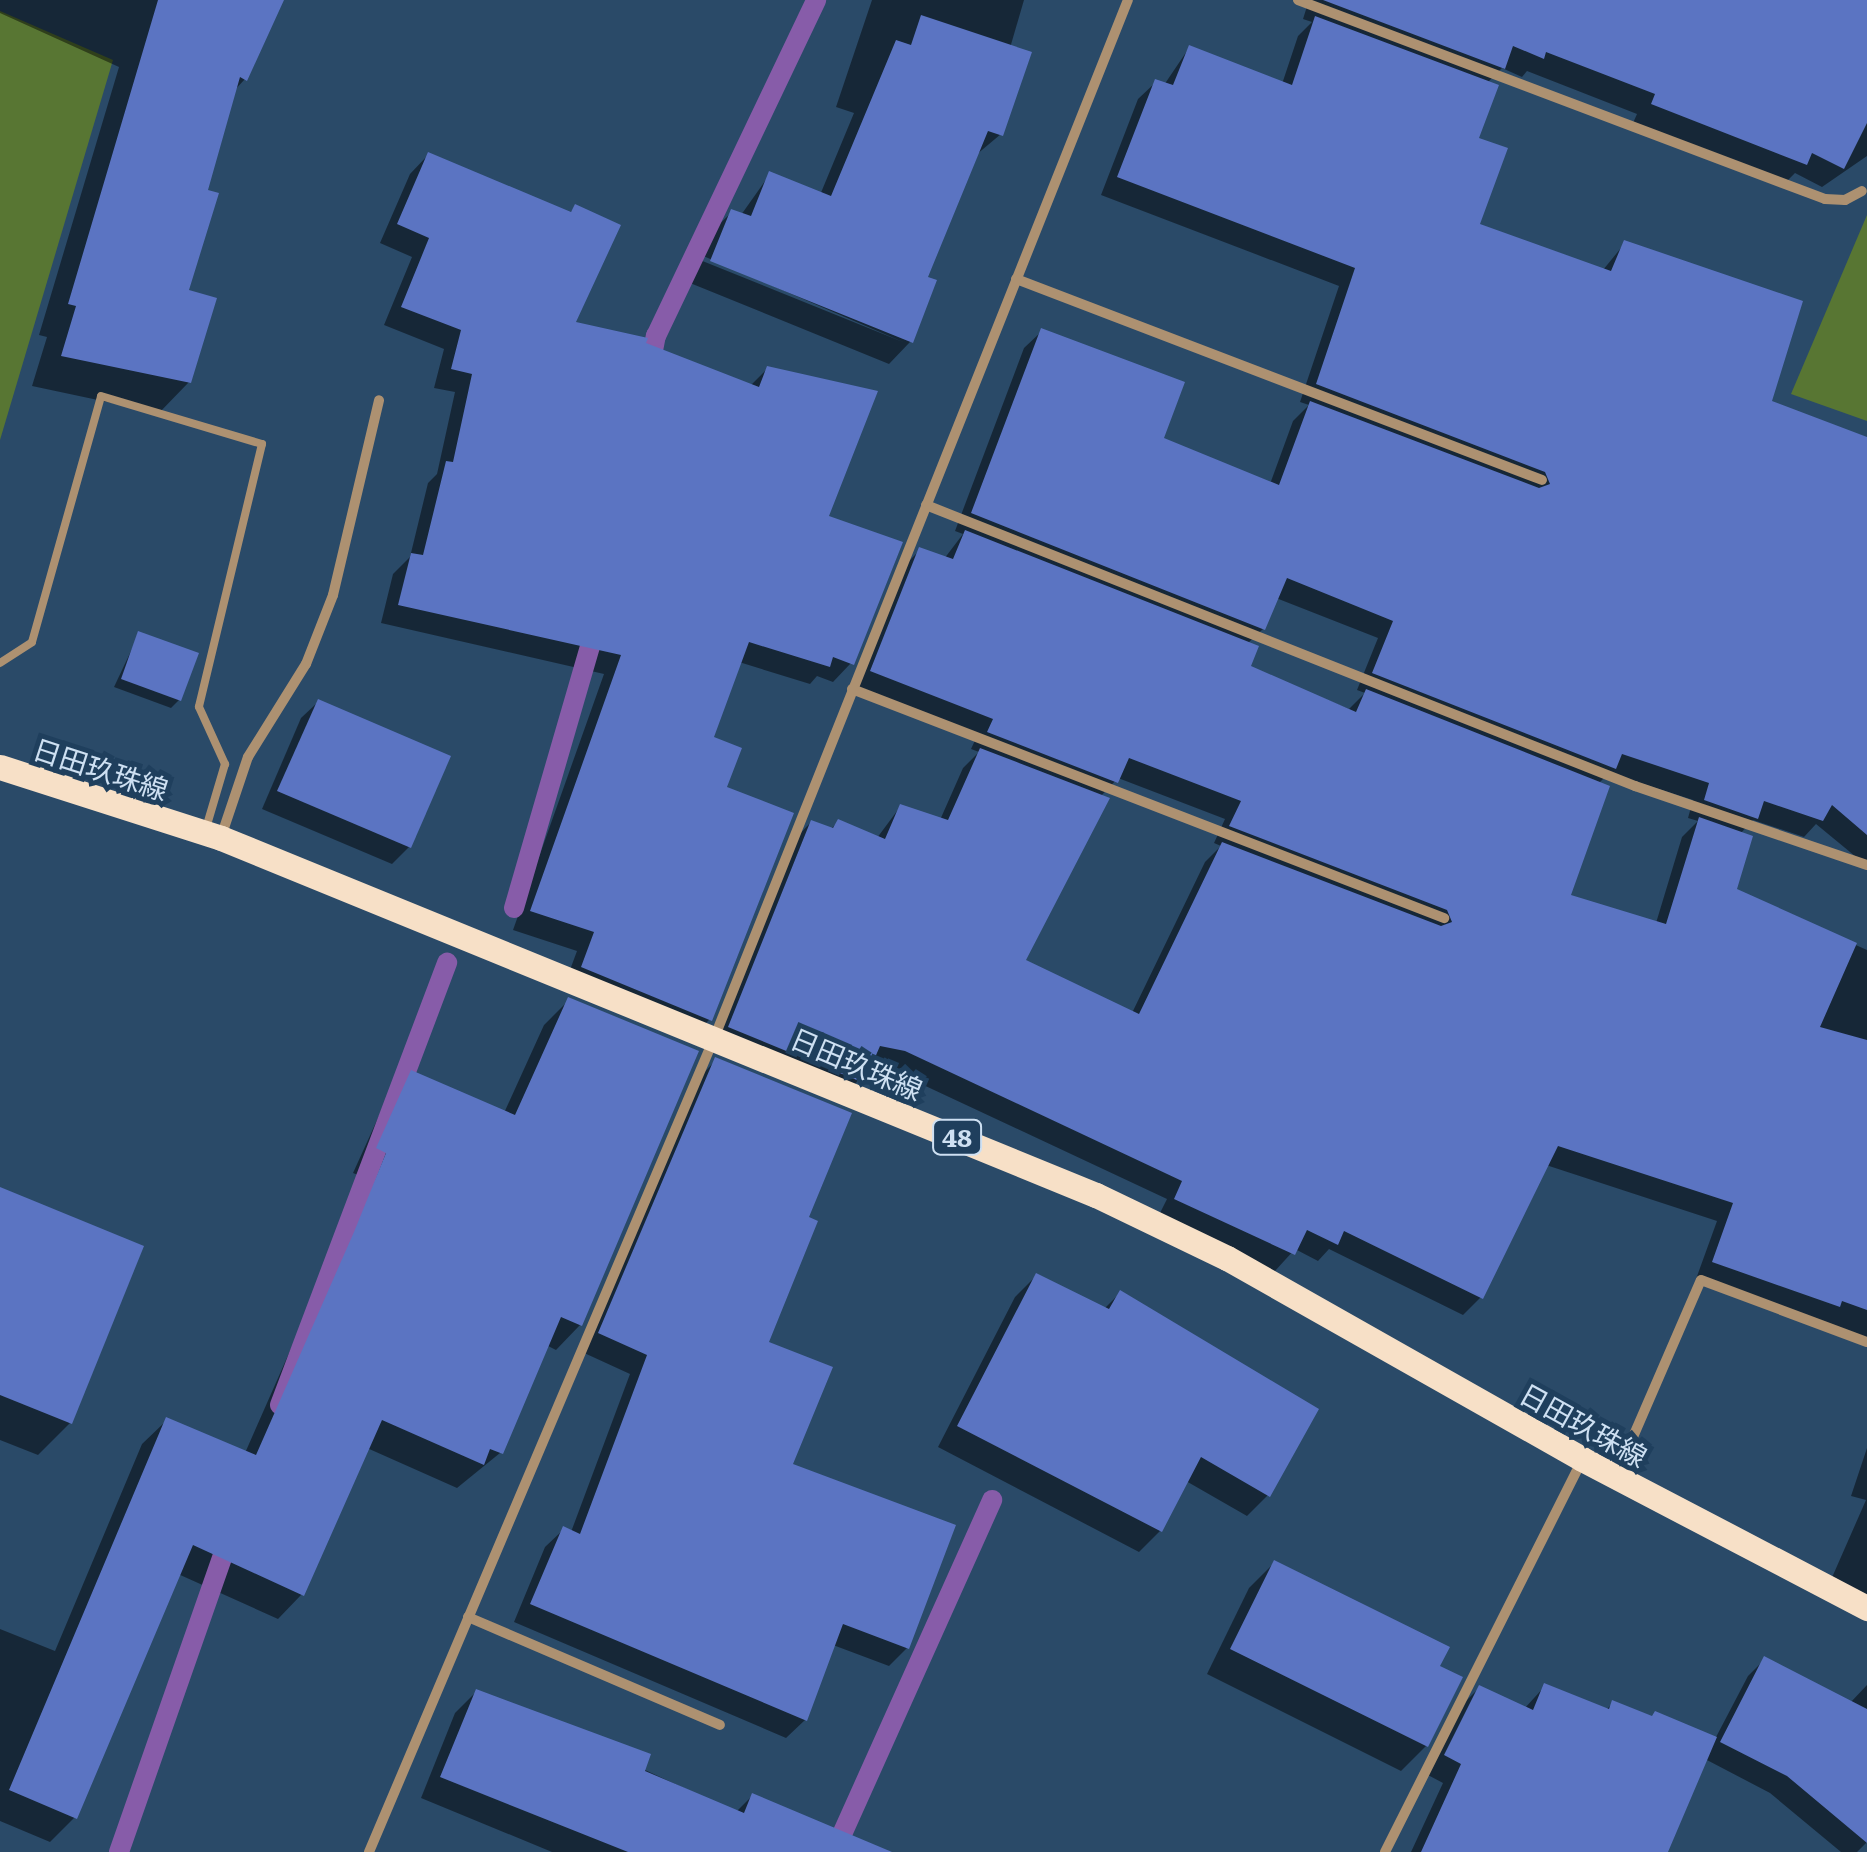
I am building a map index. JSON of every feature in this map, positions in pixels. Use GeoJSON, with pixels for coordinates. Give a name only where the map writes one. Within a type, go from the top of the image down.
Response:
{"type":"FeatureCollection","features":[{"type":"Feature","properties":{"kind":"main road","name":"日田玖珠線"},"geometry":{"type":"LineString","coordinates":[[0,767],[213,835],[715,1036],[1096,1195],[1227,1258],[1582,1459],[1867,1608]]}},
{"type":"Feature","properties":{"kind":"street"},"geometry":{"type":"LineString","coordinates":[[369,1852],[715,1036],[1128,0]]}},
{"type":"Feature","properties":{"kind":"street"},"geometry":{"type":"LineString","coordinates":[[1298,0],[1826,199],[1845,200],[1862,190]]}},
{"type":"Feature","properties":{"kind":"street"},"geometry":{"type":"LineString","coordinates":[[1016,279],[1542,480]]}},
{"type":"Feature","properties":{"kind":"street"},"geometry":{"type":"LineString","coordinates":[[213,835],[248,757],[306,664],[334,595],[378,400]]}},
{"type":"Feature","properties":{"kind":"street"},"geometry":{"type":"LineString","coordinates":[[926,505],[1635,786],[1867,865]]}},
{"type":"Feature","properties":{"kind":"street"},"geometry":{"type":"LineString","coordinates":[[852,689],[1444,918]]}},
{"type":"Feature","properties":{"kind":"street"},"geometry":{"type":"LineString","coordinates":[[1616,1476],[1701,1280],[1867,1342]]}},
{"type":"Feature","properties":{"kind":"street"},"geometry":{"type":"LineString","coordinates":[[1385,1852],[1582,1459]]}},
{"type":"Feature","properties":{"kind":"street"},"geometry":{"type":"LineString","coordinates":[[468,1617],[720,1725]]}},
{"type":"Feature","properties":{"kind":"lane"},"geometry":{"type":"LineString","coordinates":[[0,663],[32,642],[102,396],[262,444],[200,706],[225,764],[213,835]]}},
{"type":"Feature","properties":{"kind":"green space"},"geometry":{"type":"Polygon","coordinates":[[[0,11],[113,60],[0,440],[0,11]]]}},
{"type":"Feature","properties":{"kind":"green space"},"geometry":{"type":"Polygon","coordinates":[[[1867,215],[1867,421],[1791,394],[1867,215]]]}},
{"type":"Feature","properties":{"kind":"building"},"geometry":{"type":"Polygon","coordinates":[[[158,0],[284,0],[247,81],[240,77],[208,190],[219,193],[189,290],[217,298],[191,383],[61,356],[76,306],[68,304],[158,0]]]}},
{"type":"Feature","properties":{"kind":"building"},"geometry":{"type":"Polygon","coordinates":[[[1323,0],[1867,0],[1867,123],[1844,169],[1812,153],[1807,165],[1651,104],[1655,94],[1546,52],[1544,59],[1513,46],[1505,69],[1323,0]]]}},
{"type":"Feature","properties":{"kind":"building"},"geometry":{"type":"Polygon","coordinates":[[[921,15],[1032,52],[1003,136],[988,131],[928,277],[937,280],[913,343],[710,261],[731,209],[751,216],[769,171],[831,196],[896,40],[911,45],[921,15]]]}},
{"type":"Feature","properties":{"kind":"building"},"geometry":{"type":"Polygon","coordinates":[[[1315,16],[1499,85],[1479,138],[1508,148],[1480,224],[1611,271],[1624,240],[1803,301],[1772,401],[1867,437],[1867,835],[1832,805],[1823,821],[1764,801],[1758,819],[1704,800],[1709,783],[1622,754],[1616,769],[1372,673],[1393,621],[1287,578],[1265,630],[971,513],[1041,328],[1185,382],[1164,438],[1279,485],[1310,401],[1539,488],[1550,484],[1545,472],[1316,384],[1355,268],[1117,177],[1155,79],[1173,85],[1189,45],[1292,85],[1315,16]]]}},
{"type":"Feature","properties":{"kind":"building"},"geometry":{"type":"Polygon","coordinates":[[[428,152],[571,212],[575,204],[621,225],[576,322],[648,338],[646,343],[759,387],[767,366],[878,391],[829,516],[903,542],[854,665],[833,657],[830,667],[749,642],[714,737],[742,748],[727,787],[794,813],[712,1021],[581,967],[594,932],[530,911],[621,655],[398,605],[411,553],[423,555],[446,461],[453,462],[472,374],[451,369],[461,330],[401,307],[429,238],[397,224],[428,152]]]}},
{"type":"Feature","properties":{"kind":"building"},"geometry":{"type":"Polygon","coordinates":[[[965,530],[1259,646],[1251,666],[1356,712],[1366,689],[1610,786],[1571,895],[1666,924],[1699,817],[1753,836],[1737,889],[1857,943],[1820,1027],[1867,1040],[1867,1310],[1842,1301],[1840,1307],[1712,1262],[1733,1203],[1558,1146],[1483,1299],[1344,1231],[1338,1245],[1307,1230],[1295,1255],[1174,1199],[1182,1181],[905,1051],[880,1046],[864,1083],[728,1027],[811,820],[833,828],[838,819],[885,839],[900,804],[948,820],[980,748],[1110,798],[1026,960],[1139,1014],[1222,842],[1441,926],[1452,922],[1447,910],[1229,826],[1241,801],[1129,758],[1118,783],[987,732],[993,719],[870,671],[919,547],[953,559],[965,530]]]}},
{"type":"Feature","properties":{"kind":"building"},"geometry":{"type":"Polygon","coordinates":[[[138,631],[199,653],[181,701],[121,679],[138,631]]]}},
{"type":"Feature","properties":{"kind":"building"},"geometry":{"type":"Polygon","coordinates":[[[318,699],[451,756],[411,848],[277,791],[318,699]]]}},
{"type":"Feature","properties":{"kind":"building"},"geometry":{"type":"Polygon","coordinates":[[[568,997],[699,1051],[582,1326],[561,1317],[503,1454],[490,1449],[484,1465],[382,1420],[304,1596],[193,1545],[77,1819],[9,1790],[166,1417],[256,1455],[386,1153],[376,1148],[411,1070],[515,1115],[568,997]]]}},
{"type":"Feature","properties":{"kind":"building"},"geometry":{"type":"Polygon","coordinates":[[[715,1057],[852,1113],[809,1217],[818,1221],[769,1342],[833,1367],[793,1464],[956,1525],[909,1649],[843,1624],[807,1721],[530,1604],[563,1526],[580,1534],[647,1355],[598,1333],[715,1057]]]}},
{"type":"Feature","properties":{"kind":"building"},"geometry":{"type":"Polygon","coordinates":[[[0,1187],[144,1246],[72,1424],[0,1395],[0,1187]]]}},
{"type":"Feature","properties":{"kind":"building"},"geometry":{"type":"Polygon","coordinates":[[[1036,1273],[1109,1309],[1120,1290],[1319,1409],[1270,1497],[1201,1457],[1162,1532],[957,1426],[1036,1273]]]}},
{"type":"Feature","properties":{"kind":"building"},"geometry":{"type":"Polygon","coordinates":[[[1274,1560],[1450,1647],[1440,1666],[1463,1677],[1428,1747],[1230,1649],[1274,1560]]]}},
{"type":"Feature","properties":{"kind":"building"},"geometry":{"type":"Polygon","coordinates":[[[1764,1656],[1867,1709],[1867,1843],[1787,1776],[1720,1742],[1764,1656]]]}},
{"type":"Feature","properties":{"kind":"building"},"geometry":{"type":"Polygon","coordinates":[[[1544,1683],[1609,1709],[1612,1700],[1652,1716],[1655,1711],[1717,1737],[1668,1852],[1421,1852],[1461,1764],[1444,1755],[1479,1685],[1533,1710],[1544,1683]]]}},
{"type":"Feature","properties":{"kind":"building"},"geometry":{"type":"Polygon","coordinates":[[[476,1689],[651,1754],[645,1771],[744,1813],[752,1793],[892,1852],[628,1852],[440,1777],[476,1689]]]}},
{"type":"Feature","properties":{"kind":"waterway"},"geometry":{"type":"LineString","coordinates":[[649,371],[656,336],[816,0]]}},
{"type":"Feature","properties":{"kind":"waterway"},"geometry":{"type":"LineString","coordinates":[[514,908],[596,625]]}},
{"type":"Feature","properties":{"kind":"waterway"},"geometry":{"type":"LineString","coordinates":[[280,1405],[447,962]]}},
{"type":"Feature","properties":{"kind":"waterway"},"geometry":{"type":"LineString","coordinates":[[834,1852],[992,1500]]}},
{"type":"Feature","properties":{"kind":"waterway"},"geometry":{"type":"LineString","coordinates":[[119,1852],[230,1535]]}}]}
